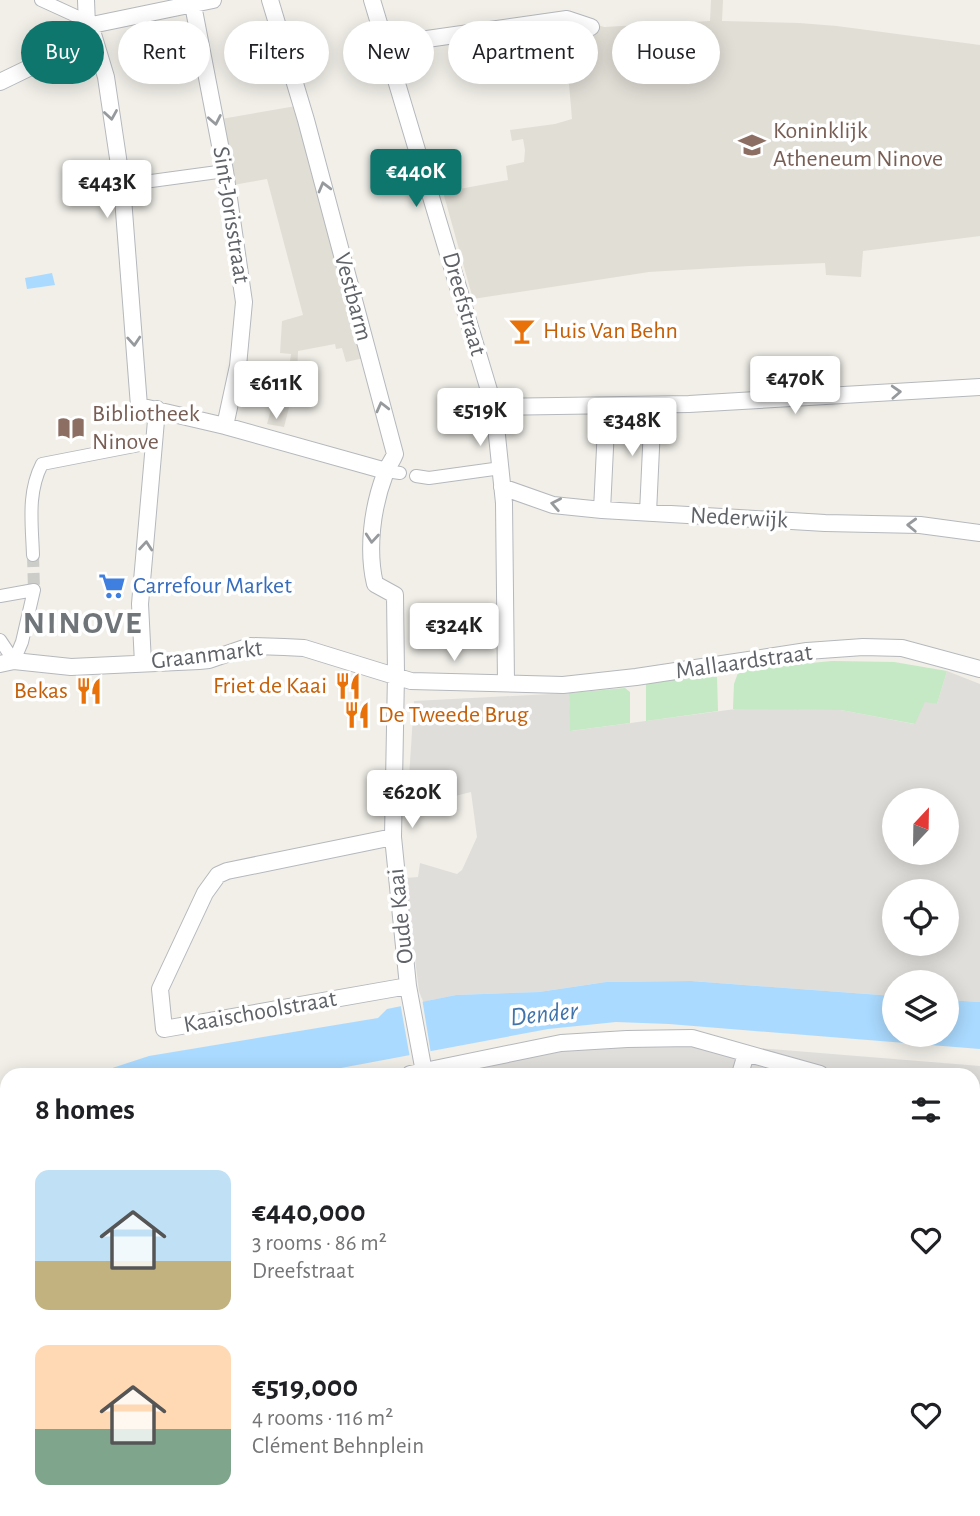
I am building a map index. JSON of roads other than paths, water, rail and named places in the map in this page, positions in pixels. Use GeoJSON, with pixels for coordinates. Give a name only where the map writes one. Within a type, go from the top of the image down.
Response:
{"type":"FeatureCollection","features":[{"type":"Feature","properties":{"kind":"street"},"geometry":{"type":"LineString","coordinates":[[41,0],[82,21]]}},
{"type":"Feature","properties":{"kind":"street"},"geometry":{"type":"LineString","coordinates":[[86,0],[87,21]]}},
{"type":"Feature","properties":{"kind":"street"},"geometry":{"type":"LineString","coordinates":[[104,23],[213,0]]}},
{"type":"Feature","properties":{"kind":"street","name":"Vestbarm"},"geometry":{"type":"LineString","coordinates":[[270,0],[306,120],[395,454],[391,464],[393,472],[373,524],[370,564],[375,584],[395,594],[396,674]]}},
{"type":"Feature","properties":{"kind":"street","name":"Dreefstraat"},"geometry":{"type":"LineString","coordinates":[[372,0],[378,21]]}},
{"type":"Feature","properties":{"kind":"street","name":"Sint-Jorisstraat"},"geometry":{"type":"LineString","coordinates":[[192,5],[225,171],[244,302],[238,366],[225,426]]}},
{"type":"Feature","properties":{"kind":"street"},"geometry":{"type":"LineString","coordinates":[[552,21],[572,21]]}},
{"type":"Feature","properties":{"kind":"street"},"geometry":{"type":"LineString","coordinates":[[104,70],[122,185],[139,407],[225,426],[393,472]]}},
{"type":"Feature","properties":{"kind":"street"},"geometry":{"type":"LineString","coordinates":[[0,82],[21,72]]}},
{"type":"Feature","properties":{"kind":"street","name":"Dreefstraat"},"geometry":{"type":"LineString","coordinates":[[397,84],[495,407],[506,568],[506,682]]}},
{"type":"Feature","properties":{"kind":"street"},"geometry":{"type":"LineString","coordinates":[[122,185],[225,171]]}},
{"type":"Feature","properties":{"kind":"street"},"geometry":{"type":"LineString","coordinates":[[495,407],[607,407],[980,387]]}},
{"type":"Feature","properties":{"kind":"street"},"geometry":{"type":"LineString","coordinates":[[648,513],[653,405]]}},
{"type":"Feature","properties":{"kind":"street"},"geometry":{"type":"LineString","coordinates":[[602,510],[607,407]]}},
{"type":"Feature","properties":{"kind":"street"},"geometry":{"type":"LineString","coordinates":[[143,663],[140,604],[157,409]]}},
{"type":"Feature","properties":{"kind":"street"},"geometry":{"type":"LineString","coordinates":[[33,555],[31,498],[34,479],[42,464],[155,442]]}},
{"type":"Feature","properties":{"kind":"street"},"geometry":{"type":"LineString","coordinates":[[416,476],[429,478],[500,468]]}},
{"type":"Feature","properties":{"kind":"street","name":"Nederwijk"},"geometry":{"type":"LineString","coordinates":[[502,486],[553,505],[602,510],[825,523],[920,525],[980,533]]}},
{"type":"Feature","properties":{"kind":"street"},"geometry":{"type":"LineString","coordinates":[[0,596],[34,590],[22,642],[7,662]]}},
{"type":"Feature","properties":{"kind":"street"},"geometry":{"type":"LineString","coordinates":[[0,640],[7,662]]}},
{"type":"Feature","properties":{"kind":"street","name":"Graanmarkt"},"geometry":{"type":"LineString","coordinates":[[7,662],[71,667],[209,660],[250,646],[284,647],[304,648],[396,674],[411,681],[506,682]]}},
{"type":"Feature","properties":{"kind":"street","name":"Mallaardstraat"},"geometry":{"type":"LineString","coordinates":[[506,682],[563,685],[590,683],[807,652],[863,647],[902,648],[980,669]]}},
{"type":"Feature","properties":{"kind":"street","name":"Oude Kaai"},"geometry":{"type":"LineString","coordinates":[[396,674],[393,837],[398,904],[419,1068]]}},
{"type":"Feature","properties":{"kind":"street","name":"Kaaischoolstraat"},"geometry":{"type":"LineString","coordinates":[[393,837],[218,875],[205,893],[160,989],[164,1029],[408,986]]}},
{"type":"Feature","properties":{"kind":"street"},"geometry":{"type":"LineString","coordinates":[[430,1068],[561,1043],[692,1038],[798,1068]]}},
{"type":"Feature","properties":{"kind":"street"},"geometry":{"type":"LineString","coordinates":[[742,1068],[746,1054]]}},
{"type":"Feature","properties":{"kind":"water"},"geometry":{"type":"Polygon","coordinates":[[[52,273],[55,285],[27,289],[25,278],[52,273]]]}},
{"type":"Feature","properties":{"kind":"water","name":"Dender"},"geometry":{"type":"Polygon","coordinates":[[[691,981],[882,995],[882,1041],[616,1022],[548,1029],[341,1068],[112,1068],[149,1056],[378,1018],[387,1009],[456,995],[539,992],[606,982],[691,981]]]}},
{"type":"Feature","properties":{"kind":"water"},"geometry":{"type":"Polygon","coordinates":[[[959,1001],[980,1002],[980,1049],[955,1047],[959,1047],[959,1001]]]}},
{"type":"Feature","properties":{"kind":"tunnel"},"geometry":{"type":"LineString","coordinates":[[33,555],[34,590]]}},
{"type":"Feature","properties":{"kind":"place","name":"Koninklijk Atheneum Ninove"},"geometry":{"type":"Point","coordinates":[752,145]}},
{"type":"Feature","properties":{"kind":"place","name":"Huis Van Behn"},"geometry":{"type":"Point","coordinates":[522,331]}},
{"type":"Feature","properties":{"kind":"place","name":"Bibliotheek Ninove"},"geometry":{"type":"Point","coordinates":[71,428]}},
{"type":"Feature","properties":{"kind":"place","name":"Carrefour Market"},"geometry":{"type":"Point","coordinates":[112,586]}},
{"type":"Feature","properties":{"kind":"place","name":"Friet de Kaai"},"geometry":{"type":"Point","coordinates":[348,686]}},
{"type":"Feature","properties":{"kind":"place","name":"Bekas"},"geometry":{"type":"Point","coordinates":[89,691]}},
{"type":"Feature","properties":{"kind":"place","name":"De Tweede Brug"},"geometry":{"type":"Point","coordinates":[357,715]}},
{"type":"Feature","properties":{"kind":"district","name":"NINOVE"},"geometry":{"type":"Point","coordinates":[83,623]}}]}
